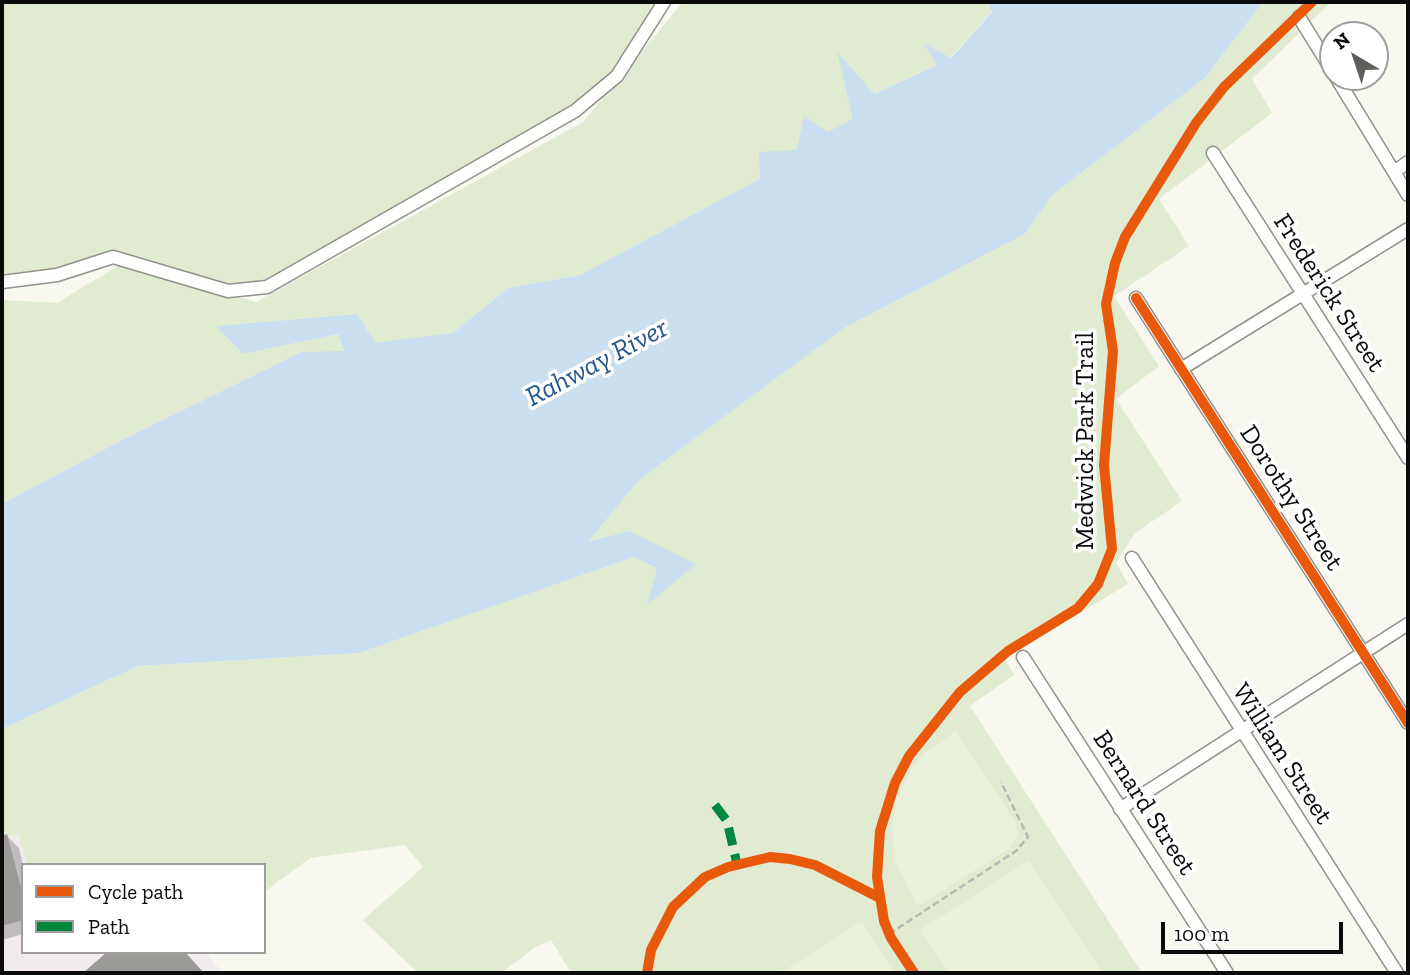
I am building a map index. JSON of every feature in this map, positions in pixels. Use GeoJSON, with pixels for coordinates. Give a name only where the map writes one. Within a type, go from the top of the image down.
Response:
{"type":"FeatureCollection","features":[{"type":"Feature","properties":{"kind":"street"},"geometry":{"type":"LineString","coordinates":[[2,282],[57,275],[113,257],[228,291],[267,287],[576,111],[617,76],[664,2]]}},
{"type":"Feature","properties":{"kind":"street"},"geometry":{"type":"LineString","coordinates":[[1299,17],[1319,49]]}},
{"type":"Feature","properties":{"kind":"street"},"geometry":{"type":"LineString","coordinates":[[1345,91],[1408,195]]}},
{"type":"Feature","properties":{"kind":"street","name":"Frederick Street"},"geometry":{"type":"LineString","coordinates":[[1213,153],[1408,458]]}},
{"type":"Feature","properties":{"kind":"street"},"geometry":{"type":"LineString","coordinates":[[1394,172],[1408,162]]}},
{"type":"Feature","properties":{"kind":"street"},"geometry":{"type":"LineString","coordinates":[[1181,369],[1408,229]]}},
{"type":"Feature","properties":{"kind":"street","name":"Dorothy Street"},"geometry":{"type":"LineString","coordinates":[[1136,298],[1408,723]]}},
{"type":"Feature","properties":{"kind":"street","name":"William Street"},"geometry":{"type":"LineString","coordinates":[[1132,558],[1396,973]]}},
{"type":"Feature","properties":{"kind":"street"},"geometry":{"type":"LineString","coordinates":[[1120,809],[1408,624]]}},
{"type":"Feature","properties":{"kind":"street","name":"Bernard Street"},"geometry":{"type":"LineString","coordinates":[[1023,657],[1227,973]]}},
{"type":"Feature","properties":{"kind":"path"},"geometry":{"type":"LineString","coordinates":[[889,934],[1016,851],[1028,837],[1001,782]]}},
{"type":"Feature","properties":{"kind":"path"},"geometry":{"type":"LineString","coordinates":[[884,921],[896,947]]}},
{"type":"Feature","properties":{"kind":"shaded area"},"geometry":{"type":"Polygon","coordinates":[[[18,834],[27,863],[21,863],[21,954],[206,954],[223,973],[2,973],[2,837],[18,834]]]}},
{"type":"Feature","properties":{"kind":"green space"},"geometry":{"type":"Polygon","coordinates":[[[2,2],[659,2],[609,81],[559,118],[259,283],[209,283],[121,251],[57,268],[2,276],[2,2]]]}},
{"type":"Feature","properties":{"kind":"green space"},"geometry":{"type":"Polygon","coordinates":[[[683,2],[988,2],[992,11],[950,58],[924,44],[937,65],[873,94],[838,54],[854,119],[797,150],[761,179],[580,275],[508,288],[453,333],[374,344],[357,314],[216,326],[243,354],[338,334],[344,352],[301,352],[122,440],[2,504],[2,300],[57,303],[121,264],[256,302],[583,122],[683,2]]]}},
{"type":"Feature","properties":{"kind":"green space"},"geometry":{"type":"Polygon","coordinates":[[[1263,2],[1331,2],[1252,79],[1272,113],[1159,199],[1189,246],[1114,296],[1159,366],[1116,399],[1182,501],[1135,533],[1116,563],[1128,584],[1005,658],[1014,675],[970,706],[1142,973],[571,973],[551,940],[534,948],[501,973],[418,973],[363,920],[423,867],[405,845],[310,858],[266,891],[266,863],[27,863],[18,834],[2,837],[2,729],[138,666],[359,653],[634,557],[657,568],[648,604],[695,564],[587,543],[639,480],[844,328],[1025,234],[1051,196],[1205,78],[1263,2]]]}},
{"type":"Feature","properties":{"kind":"green space"},"geometry":{"type":"Polygon","coordinates":[[[956,731],[1015,821],[1018,834],[1009,849],[918,906],[895,861],[892,829],[896,803],[910,771],[926,752],[956,731]]]}},
{"type":"Feature","properties":{"kind":"green space"},"geometry":{"type":"Polygon","coordinates":[[[1029,860],[1103,973],[948,973],[920,930],[1029,860]]]}},
{"type":"Feature","properties":{"kind":"green space"},"geometry":{"type":"Polygon","coordinates":[[[862,921],[894,973],[780,973],[862,921]]]}},
{"type":"Feature","properties":{"kind":"water","name":"Rahway River"},"geometry":{"type":"Polygon","coordinates":[[[988,2],[1263,2],[1205,78],[1051,196],[1025,234],[844,328],[639,480],[588,542],[629,531],[696,564],[647,605],[657,568],[634,557],[359,653],[138,666],[2,729],[2,504],[122,440],[301,352],[344,351],[338,334],[243,354],[216,326],[357,314],[375,343],[453,333],[508,288],[580,275],[760,179],[759,152],[797,150],[804,116],[828,132],[853,119],[837,52],[874,94],[937,65],[923,43],[951,58],[992,12],[988,2]]]}},
{"type":"Feature","properties":{"kind":"building"},"geometry":{"type":"Polygon","coordinates":[[[7,834],[21,887],[21,921],[2,926],[2,836],[7,834]]]}},
{"type":"Feature","properties":{"kind":"building"},"geometry":{"type":"Polygon","coordinates":[[[105,954],[187,954],[204,973],[83,973],[105,954]]]}},
{"type":"Feature","properties":{"kind":"marked path"},"geometry":{"type":"LineString","coordinates":[[715,805],[727,821],[737,864]]}},
{"type":"Feature","properties":{"kind":"cycle path","name":"Medwick Park Trail"},"geometry":{"type":"LineString","coordinates":[[914,973],[891,938],[884,921],[877,877],[880,831],[895,783],[909,756],[960,692],[1008,651],[1078,608],[1098,584],[1112,549],[1104,465],[1113,351],[1106,304],[1115,263],[1125,237],[1196,123],[1224,87],[1312,2]]}},
{"type":"Feature","properties":{"kind":"cycle path"},"geometry":{"type":"LineString","coordinates":[[1136,298],[1408,723]]}},
{"type":"Feature","properties":{"kind":"cycle path"},"geometry":{"type":"LineString","coordinates":[[647,973],[651,950],[673,907],[705,877],[728,867],[770,857],[790,859],[815,865],[880,898]]}}]}
